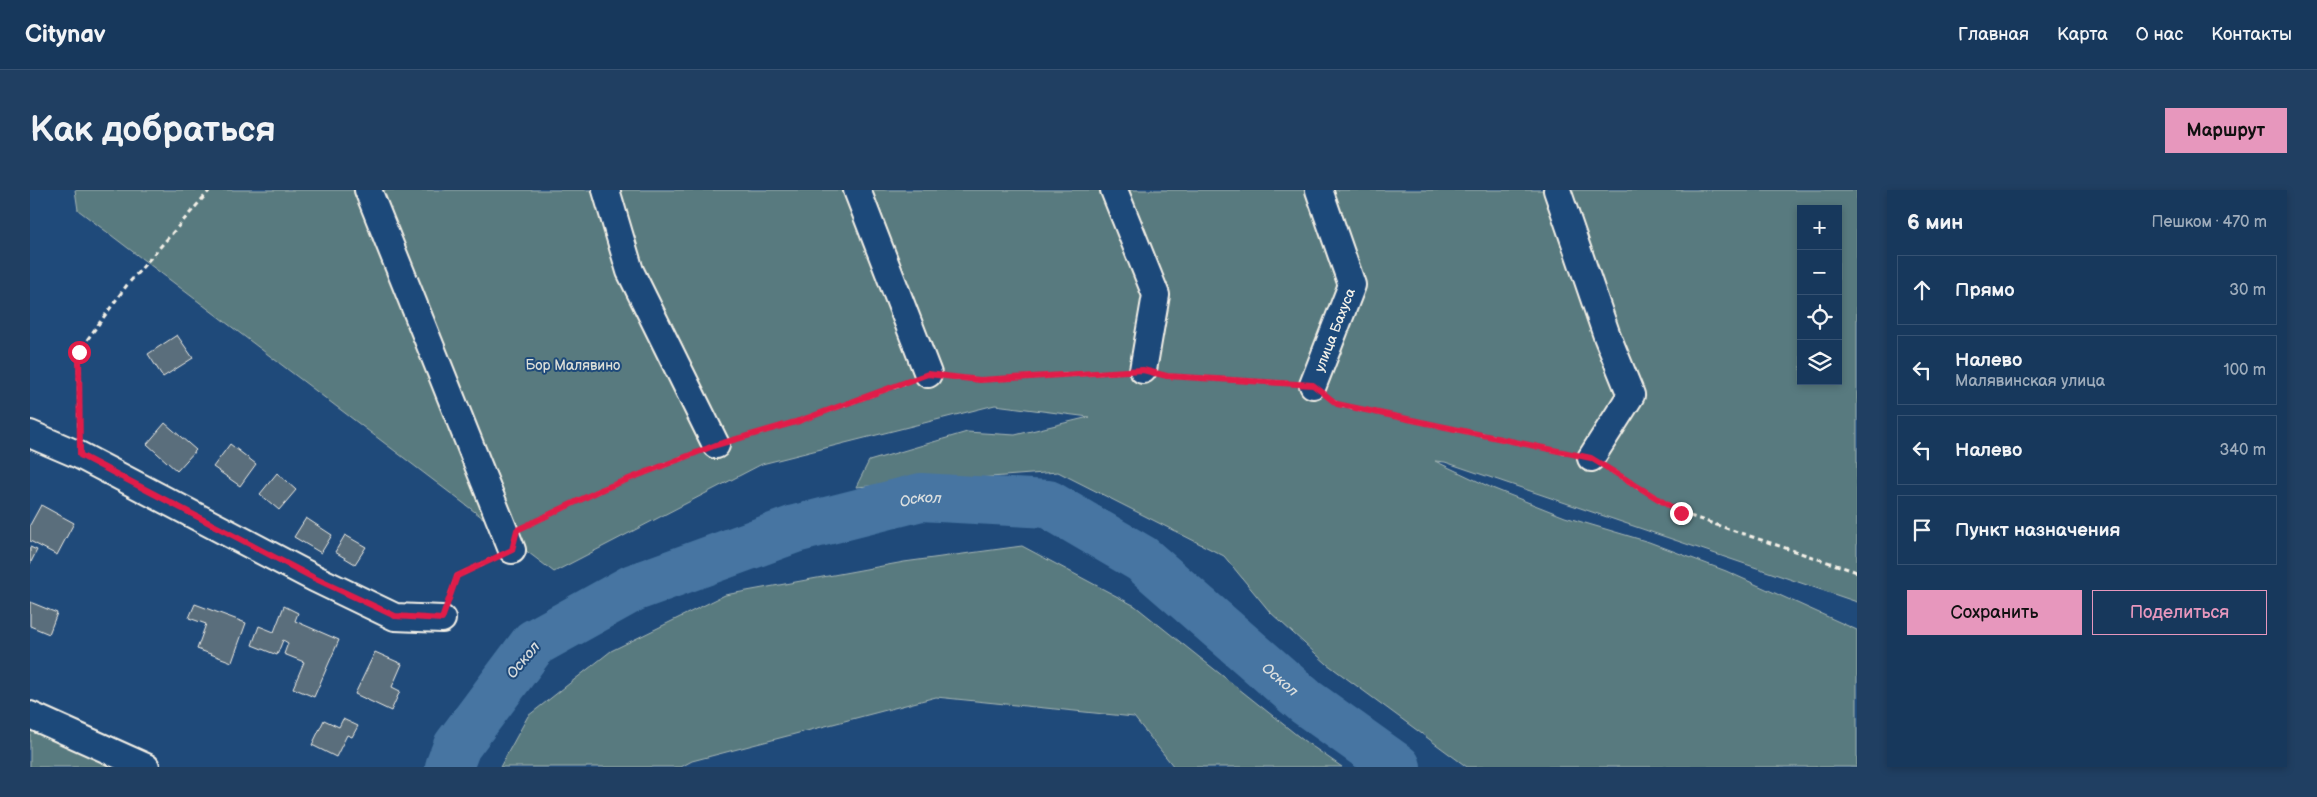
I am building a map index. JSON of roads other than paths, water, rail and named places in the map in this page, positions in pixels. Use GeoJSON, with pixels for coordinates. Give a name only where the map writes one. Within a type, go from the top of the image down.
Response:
{"type":"FeatureCollection","features":[{"type":"Feature","properties":{"kind":"street"},"geometry":{"type":"LineString","coordinates":[[368,190],[512,550]]}},
{"type":"Feature","properties":{"kind":"street"},"geometry":{"type":"LineString","coordinates":[[606,190],[630,271],[716,445]]}},
{"type":"Feature","properties":{"kind":"street"},"geometry":{"type":"LineString","coordinates":[[857,190],[928,374]]}},
{"type":"Feature","properties":{"kind":"street"},"geometry":{"type":"LineString","coordinates":[[1114,190],[1156,295],[1143,370]]}},
{"type":"Feature","properties":{"kind":"street","name":"улица Бахуса"},"geometry":{"type":"LineString","coordinates":[[1313,385],[1352,285],[1319,190]]}},
{"type":"Feature","properties":{"kind":"street"},"geometry":{"type":"LineString","coordinates":[[1557,190],[1607,336],[1631,395],[1591,458]]}},
{"type":"Feature","properties":{"kind":"street"},"geometry":{"type":"LineString","coordinates":[[30,434],[80,455],[314,578],[395,616],[442,619]]}},
{"type":"Feature","properties":{"kind":"street"},"geometry":{"type":"LineString","coordinates":[[30,715],[146,767]]}},
{"type":"Feature","properties":{"kind":"waterway","name":"Оскол"},"geometry":{"type":"LineString","coordinates":[[449,767],[457,746],[534,643],[633,588],[795,529],[921,497],[1048,504],[1142,559],[1306,702],[1397,767]]}},
{"type":"Feature","properties":{"kind":"park label","name":"Бор Малявино"},"geometry":{"type":"Point","coordinates":[573,365]}}]}
